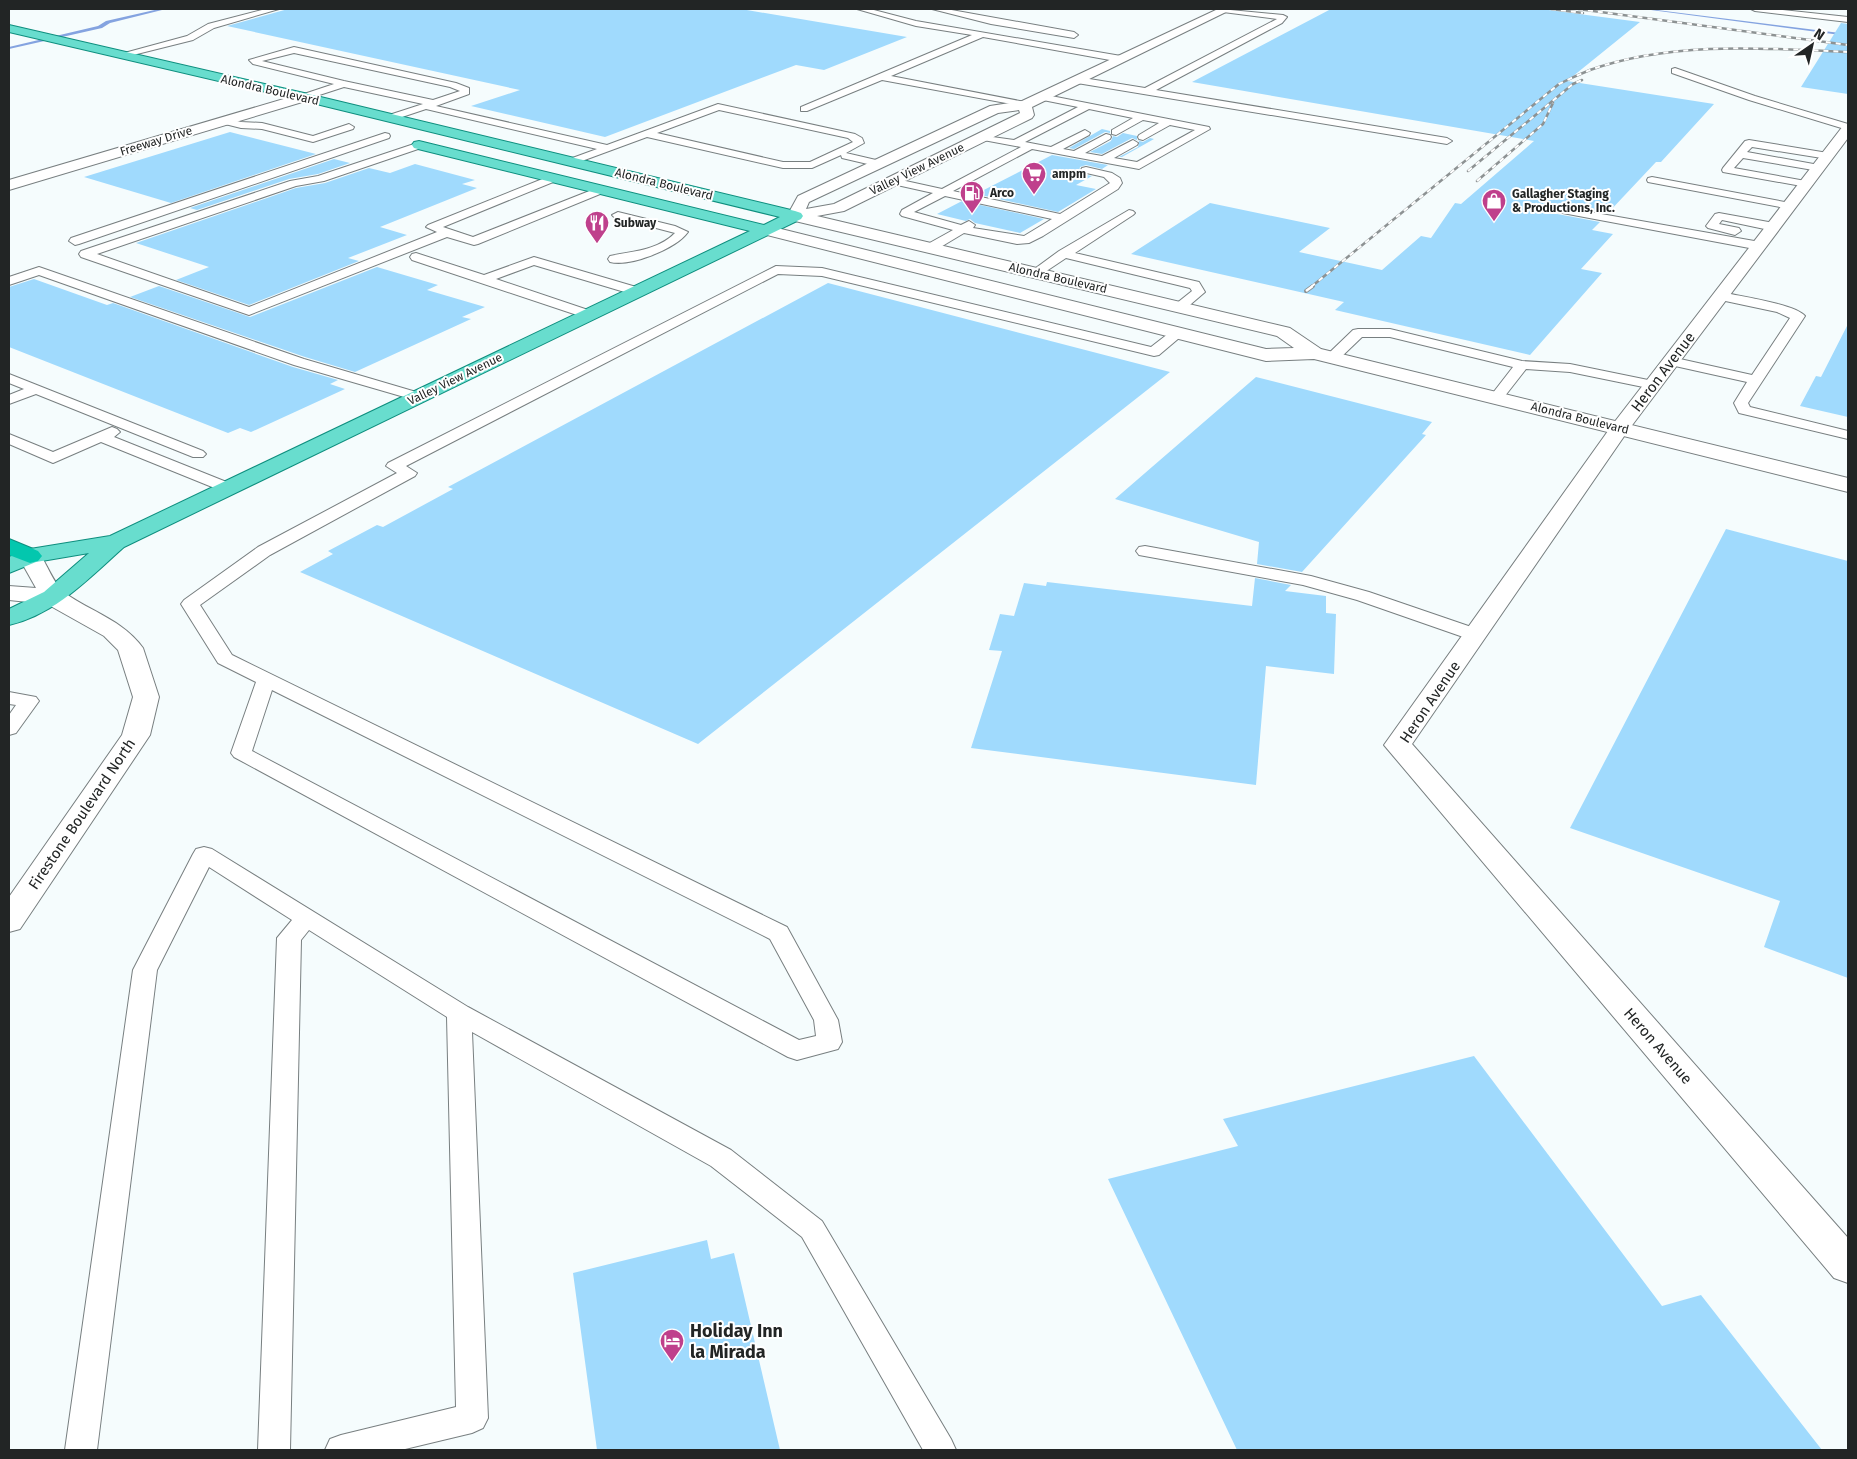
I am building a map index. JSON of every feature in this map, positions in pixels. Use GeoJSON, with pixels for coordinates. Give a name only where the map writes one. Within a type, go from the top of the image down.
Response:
{"type":"FeatureCollection","features":[{"type":"Feature","properties":{"kind":"highway"},"geometry":{"type":"LineString","coordinates":[[9,546],[30,556]]}},
{"type":"Feature","properties":{"kind":"main road","name":"Valley View Avenue"},"geometry":{"type":"LineString","coordinates":[[795,216],[803,199],[995,109],[1025,105],[1225,9]]}},
{"type":"Feature","properties":{"kind":"main road","name":"Alondra Boulevard"},"geometry":{"type":"LineString","coordinates":[[9,29],[304,97],[1283,332],[1324,355]]}},
{"type":"Feature","properties":{"kind":"main road","name":"Freeway Drive"},"geometry":{"type":"LineString","coordinates":[[9,185],[304,97]]}},
{"type":"Feature","properties":{"kind":"main road","name":"Alondra Boulevard"},"geometry":{"type":"LineString","coordinates":[[242,101],[296,114]]}},
{"type":"Feature","properties":{"kind":"main road","name":"Valley View Avenue"},"geometry":{"type":"LineString","coordinates":[[9,618],[53,597],[116,542],[795,216],[838,208],[1027,115],[1025,105]]}},
{"type":"Feature","properties":{"kind":"main road","name":"Alondra Boulevard"},"geometry":{"type":"LineString","coordinates":[[322,121],[1266,355],[1324,355],[1847,484]]}},
{"type":"Feature","properties":{"kind":"main road","name":"Heron Avenue"},"geometry":{"type":"LineString","coordinates":[[1847,131],[1620,428],[1398,746],[1848,1266]]}},
{"type":"Feature","properties":{"kind":"main road","name":"Valley View Avenue"},"geometry":{"type":"LineString","coordinates":[[9,566],[30,556],[116,542]]}},
{"type":"Feature","properties":{"kind":"main road"},"geometry":{"type":"LineString","coordinates":[[30,556],[53,597]]}},
{"type":"Feature","properties":{"kind":"main road","name":"Firestone Boulevard North"},"geometry":{"type":"LineString","coordinates":[[9,593],[53,597],[113,631],[130,648],[146,697],[136,735],[9,921]]}},
{"type":"Feature","properties":{"kind":"lane"},"geometry":{"type":"LineString","coordinates":[[121,55],[190,38],[210,26],[275,9]]}},
{"type":"Feature","properties":{"kind":"lane"},"geometry":{"type":"LineString","coordinates":[[861,9],[916,23],[1121,59]]}},
{"type":"Feature","properties":{"kind":"lane"},"geometry":{"type":"LineString","coordinates":[[936,9],[992,22],[1074,35]]}},
{"type":"Feature","properties":{"kind":"lane"},"geometry":{"type":"LineString","coordinates":[[1146,92],[1279,21],[1282,17],[1225,9]]}},
{"type":"Feature","properties":{"kind":"lane"},"geometry":{"type":"LineString","coordinates":[[1272,15],[1284,9]]}},
{"type":"Feature","properties":{"kind":"lane"},"geometry":{"type":"LineString","coordinates":[[1755,9],[1848,20]]}},
{"type":"Feature","properties":{"kind":"lane"},"geometry":{"type":"LineString","coordinates":[[804,109],[981,35]]}},
{"type":"Feature","properties":{"kind":"lane"},"geometry":{"type":"LineString","coordinates":[[390,118],[430,105],[466,92],[466,90],[453,85],[294,50],[254,60],[344,84],[430,105],[608,148]]}},
{"type":"Feature","properties":{"kind":"lane"},"geometry":{"type":"LineString","coordinates":[[1675,71],[1847,131]]}},
{"type":"Feature","properties":{"kind":"lane"},"geometry":{"type":"LineString","coordinates":[[882,77],[1025,105]]}},
{"type":"Feature","properties":{"kind":"lane"},"geometry":{"type":"LineString","coordinates":[[1077,80],[1447,141]]}},
{"type":"Feature","properties":{"kind":"lane"},"geometry":{"type":"LineString","coordinates":[[304,97],[344,84]]}},
{"type":"Feature","properties":{"kind":"lane"},"geometry":{"type":"LineString","coordinates":[[982,137],[1139,166],[1205,129],[1041,97]]}},
{"type":"Feature","properties":{"kind":"lane"},"geometry":{"type":"LineString","coordinates":[[1015,144],[1088,106]]}},
{"type":"Feature","properties":{"kind":"lane"},"geometry":{"type":"LineString","coordinates":[[571,162],[718,107],[851,136],[858,140],[859,143],[812,164],[784,165],[647,134]]}},
{"type":"Feature","properties":{"kind":"lane"},"geometry":{"type":"LineString","coordinates":[[1109,120],[1124,113]]}},
{"type":"Feature","properties":{"kind":"lane"},"geometry":{"type":"LineString","coordinates":[[1116,132],[1143,116]]}},
{"type":"Feature","properties":{"kind":"lane"},"geometry":{"type":"LineString","coordinates":[[225,121],[241,125],[262,126],[313,139],[349,127]]}},
{"type":"Feature","properties":{"kind":"lane"},"geometry":{"type":"LineString","coordinates":[[1102,160],[1170,121]]}},
{"type":"Feature","properties":{"kind":"lane"},"geometry":{"type":"LineString","coordinates":[[1052,150],[1085,133]]}},
{"type":"Feature","properties":{"kind":"lane"},"geometry":{"type":"LineString","coordinates":[[76,241],[385,136]]}},
{"type":"Feature","properties":{"kind":"lane"},"geometry":{"type":"LineString","coordinates":[[1074,155],[1106,137]]}},
{"type":"Feature","properties":{"kind":"lane"},"geometry":{"type":"LineString","coordinates":[[1749,143],[1818,169],[1727,170],[1749,143]]}},
{"type":"Feature","properties":{"kind":"lane"},"geometry":{"type":"LineString","coordinates":[[420,145],[320,179],[294,183],[85,254],[248,310],[447,233]]}},
{"type":"Feature","properties":{"kind":"lane"},"geometry":{"type":"LineString","coordinates":[[1031,146],[941,192],[906,212],[906,214],[944,219],[995,231],[1016,240],[1025,240],[1114,187],[1116,183],[1116,180],[1108,175],[1070,167]]}},
{"type":"Feature","properties":{"kind":"lane"},"geometry":{"type":"LineString","coordinates":[[1014,155],[1032,159]]}},
{"type":"Feature","properties":{"kind":"lane"},"geometry":{"type":"LineString","coordinates":[[846,156],[872,162]]}},
{"type":"Feature","properties":{"kind":"lane"},"geometry":{"type":"LineString","coordinates":[[554,178],[432,227],[474,241],[601,190]]}},
{"type":"Feature","properties":{"kind":"lane"},"geometry":{"type":"LineString","coordinates":[[1652,180],[1790,206]]}},
{"type":"Feature","properties":{"kind":"lane"},"geometry":{"type":"LineString","coordinates":[[892,181],[941,192],[974,203],[1025,214],[1062,218]]}},
{"type":"Feature","properties":{"kind":"lane"},"geometry":{"type":"LineString","coordinates":[[1556,209],[1767,237]]}},
{"type":"Feature","properties":{"kind":"lane"},"geometry":{"type":"LineString","coordinates":[[1035,273],[1129,213]]}},
{"type":"Feature","properties":{"kind":"lane"},"geometry":{"type":"LineString","coordinates":[[614,259],[632,257],[649,252],[678,239],[682,232],[618,215]]}},
{"type":"Feature","properties":{"kind":"lane"},"geometry":{"type":"LineString","coordinates":[[930,248],[969,225]]}},
{"type":"Feature","properties":{"kind":"lane"},"geometry":{"type":"LineString","coordinates":[[1063,254],[1195,285],[1200,292],[1179,307]]}},
{"type":"Feature","properties":{"kind":"lane"},"geometry":{"type":"LineString","coordinates":[[416,257],[589,315]]}},
{"type":"Feature","properties":{"kind":"lane"},"geometry":{"type":"LineString","coordinates":[[485,279],[534,262],[638,292]]}},
{"type":"Feature","properties":{"kind":"lane"},"geometry":{"type":"LineString","coordinates":[[266,679],[242,753],[797,1050],[829,1042],[826,1020],[779,933],[266,679],[225,659],[190,604],[264,551],[409,473],[394,466],[776,270],[822,272],[1154,352],[1178,333]]}},
{"type":"Feature","properties":{"kind":"lane"},"geometry":{"type":"LineString","coordinates":[[9,281],[39,271],[298,362],[418,397]]}},
{"type":"Feature","properties":{"kind":"lane"},"geometry":{"type":"LineString","coordinates":[[1721,296],[1781,309],[1798,316],[1741,403],[1744,410],[1848,435]]}},
{"type":"Feature","properties":{"kind":"lane"},"geometry":{"type":"LineString","coordinates":[[1324,355],[1358,333],[1390,333],[1522,365],[1570,368],[1652,385]]}},
{"type":"Feature","properties":{"kind":"lane"},"geometry":{"type":"LineString","coordinates":[[1671,361],[1756,380]]}},
{"type":"Feature","properties":{"kind":"lane"},"geometry":{"type":"LineString","coordinates":[[1496,398],[1522,365]]}},
{"type":"Feature","properties":{"kind":"lane"},"geometry":{"type":"LineString","coordinates":[[9,378],[198,454]]}},
{"type":"Feature","properties":{"kind":"lane"},"geometry":{"type":"LineString","coordinates":[[9,400],[36,389]]}},
{"type":"Feature","properties":{"kind":"lane"},"geometry":{"type":"LineString","coordinates":[[9,439],[53,458],[127,425]]}},
{"type":"Feature","properties":{"kind":"lane"},"geometry":{"type":"LineString","coordinates":[[101,436],[228,488]]}},
{"type":"Feature","properties":{"kind":"lane"},"geometry":{"type":"LineString","coordinates":[[1145,551],[1305,580],[1362,596],[1476,635]]}},
{"type":"Feature","properties":{"kind":"lane"},"geometry":{"type":"LineString","coordinates":[[9,698],[30,700],[9,729]]}},
{"type":"Feature","properties":{"kind":"lane"},"geometry":{"type":"LineString","coordinates":[[81,1450],[145,970],[204,854],[459,1013],[721,1158],[812,1229],[940,1450]]}},
{"type":"Feature","properties":{"kind":"lane"},"geometry":{"type":"LineString","coordinates":[[274,1450],[289,938],[307,918]]}},
{"type":"Feature","properties":{"kind":"lane"},"geometry":{"type":"LineString","coordinates":[[341,1450],[472,1418],[459,1013]]}},
{"type":"Feature","properties":{"kind":"building"},"geometry":{"type":"Polygon","coordinates":[[[288,9],[741,9],[907,37],[824,70],[796,65],[605,137],[471,106],[520,90],[227,26],[288,9]]]}},
{"type":"Feature","properties":{"kind":"building"},"geometry":{"type":"Polygon","coordinates":[[[1331,9],[1541,9],[1640,22],[1567,81],[1714,104],[1661,162],[1656,162],[1608,213],[1556,204],[1549,208],[1552,213],[1600,222],[1592,230],[1613,234],[1581,269],[1602,273],[1530,355],[1335,310],[1344,302],[1131,254],[1210,203],[1330,228],[1299,252],[1382,270],[1421,236],[1431,238],[1455,203],[1461,204],[1534,141],[1192,82],[1331,9]]]}},
{"type":"Feature","properties":{"kind":"building"},"geometry":{"type":"Polygon","coordinates":[[[1841,23],[1848,24],[1848,94],[1801,87],[1841,23]]]}},
{"type":"Feature","properties":{"kind":"building"},"geometry":{"type":"Polygon","coordinates":[[[1102,129],[1110,131],[1110,133],[1105,132],[1074,149],[1069,148],[1102,129]]]}},
{"type":"Feature","properties":{"kind":"building"},"geometry":{"type":"Polygon","coordinates":[[[230,132],[316,154],[171,203],[84,177],[230,132]]]}},
{"type":"Feature","properties":{"kind":"building"},"geometry":{"type":"Polygon","coordinates":[[[1123,133],[1137,136],[1137,140],[1143,142],[1150,138],[1154,139],[1122,157],[1119,157],[1138,147],[1139,141],[1132,138],[1102,154],[1090,152],[1111,141],[1113,136],[1117,137],[1123,133]]]}},
{"type":"Feature","properties":{"kind":"building"},"geometry":{"type":"Polygon","coordinates":[[[1052,155],[1108,165],[1102,169],[1086,165],[1080,167],[1079,171],[1082,174],[1092,176],[1076,185],[1096,189],[1058,212],[976,194],[1052,155]]]}},
{"type":"Feature","properties":{"kind":"building"},"geometry":{"type":"Polygon","coordinates":[[[334,159],[350,163],[318,174],[289,179],[197,210],[190,208],[334,159]]]}},
{"type":"Feature","properties":{"kind":"building"},"geometry":{"type":"Polygon","coordinates":[[[415,164],[475,180],[462,184],[477,188],[380,227],[407,235],[348,258],[359,261],[249,305],[176,280],[209,267],[136,243],[296,188],[325,183],[369,168],[390,173],[415,164]]]}},
{"type":"Feature","properties":{"kind":"building","name":"Arco"},"geometry":{"type":"Polygon","coordinates":[[[962,201],[1044,219],[1020,233],[975,223],[970,219],[966,221],[937,214],[962,201]]]}},
{"type":"Feature","properties":{"kind":"building"},"geometry":{"type":"Polygon","coordinates":[[[377,267],[438,285],[427,290],[485,307],[462,317],[471,319],[355,372],[305,357],[130,297],[159,286],[250,317],[377,267]]]}},
{"type":"Feature","properties":{"kind":"building"},"geometry":{"type":"Polygon","coordinates":[[[34,279],[107,305],[113,303],[293,367],[338,380],[330,384],[345,389],[251,432],[240,428],[228,433],[9,347],[9,287],[34,279]]]}},
{"type":"Feature","properties":{"kind":"building"},"geometry":{"type":"Polygon","coordinates":[[[828,283],[1170,372],[698,744],[300,572],[333,554],[328,551],[377,525],[383,527],[453,489],[448,487],[828,283]]]}},
{"type":"Feature","properties":{"kind":"building"},"geometry":{"type":"Polygon","coordinates":[[[1848,324],[1848,417],[1800,406],[1816,376],[1821,377],[1848,324]]]}},
{"type":"Feature","properties":{"kind":"building"},"geometry":{"type":"Polygon","coordinates":[[[1256,377],[1432,422],[1422,434],[1426,435],[1302,572],[1257,564],[1259,542],[1115,499],[1256,377]]]}},
{"type":"Feature","properties":{"kind":"building"},"geometry":{"type":"Polygon","coordinates":[[[1726,529],[1848,561],[1848,978],[1764,947],[1780,901],[1570,828],[1726,529]]]}},
{"type":"Feature","properties":{"kind":"building"},"geometry":{"type":"Polygon","coordinates":[[[1255,578],[1291,585],[1285,591],[1326,596],[1326,613],[1336,614],[1334,674],[1266,666],[1256,785],[971,748],[1002,651],[989,650],[1000,614],[1014,616],[1024,583],[1046,586],[1047,582],[1252,606],[1255,578]]]}},
{"type":"Feature","properties":{"kind":"building"},"geometry":{"type":"Polygon","coordinates":[[[1474,1056],[1662,1306],[1701,1295],[1822,1450],[1237,1450],[1108,1179],[1238,1146],[1223,1119],[1474,1056]]]}},
{"type":"Feature","properties":{"kind":"building","name":"Holiday Inn la Mirada"},"geometry":{"type":"Polygon","coordinates":[[[707,1240],[711,1259],[734,1253],[780,1450],[597,1450],[573,1273],[707,1240]]]}},
{"type":"Feature","properties":{"kind":"waterway"},"geometry":{"type":"LineString","coordinates":[[9,48],[100,27],[108,22],[164,9]]}},
{"type":"Feature","properties":{"kind":"waterway"},"geometry":{"type":"LineString","coordinates":[[1651,9],[1848,35]]}},
{"type":"Feature","properties":{"kind":"railway"},"geometry":{"type":"LineString","coordinates":[[1551,9],[1583,13]]}},
{"type":"Feature","properties":{"kind":"railway"},"geometry":{"type":"LineString","coordinates":[[1578,9],[1848,45]]}},
{"type":"Feature","properties":{"kind":"railway"},"geometry":{"type":"LineString","coordinates":[[1311,287],[1559,84],[1578,75],[1621,61],[1653,54],[1685,51],[1751,48],[1848,52]]}},
{"type":"Feature","properties":{"kind":"railway"},"geometry":{"type":"LineString","coordinates":[[1468,171],[1573,84],[1582,80]]}},
{"type":"Feature","properties":{"kind":"railway"},"geometry":{"type":"LineString","coordinates":[[1477,181],[1543,124],[1553,103]]}},
{"type":"Feature","properties":{"kind":"railway"},"geometry":{"type":"LineString","coordinates":[[1306,291],[1313,286]]}},
{"type":"Feature","properties":{"kind":"place","name":"ampm"},"geometry":{"type":"Point","coordinates":[1034,195]}},
{"type":"Feature","properties":{"kind":"place","name":"Arco"},"geometry":{"type":"Point","coordinates":[972,214]}},
{"type":"Feature","properties":{"kind":"place","name":"Gallagher Staging & Productions, Inc."},"geometry":{"type":"Point","coordinates":[1494,222]}},
{"type":"Feature","properties":{"kind":"place","name":"Subway"},"geometry":{"type":"Point","coordinates":[597,244]}},
{"type":"Feature","properties":{"kind":"place","name":"Holiday Inn la Mirada"},"geometry":{"type":"Point","coordinates":[672,1362]}}]}
